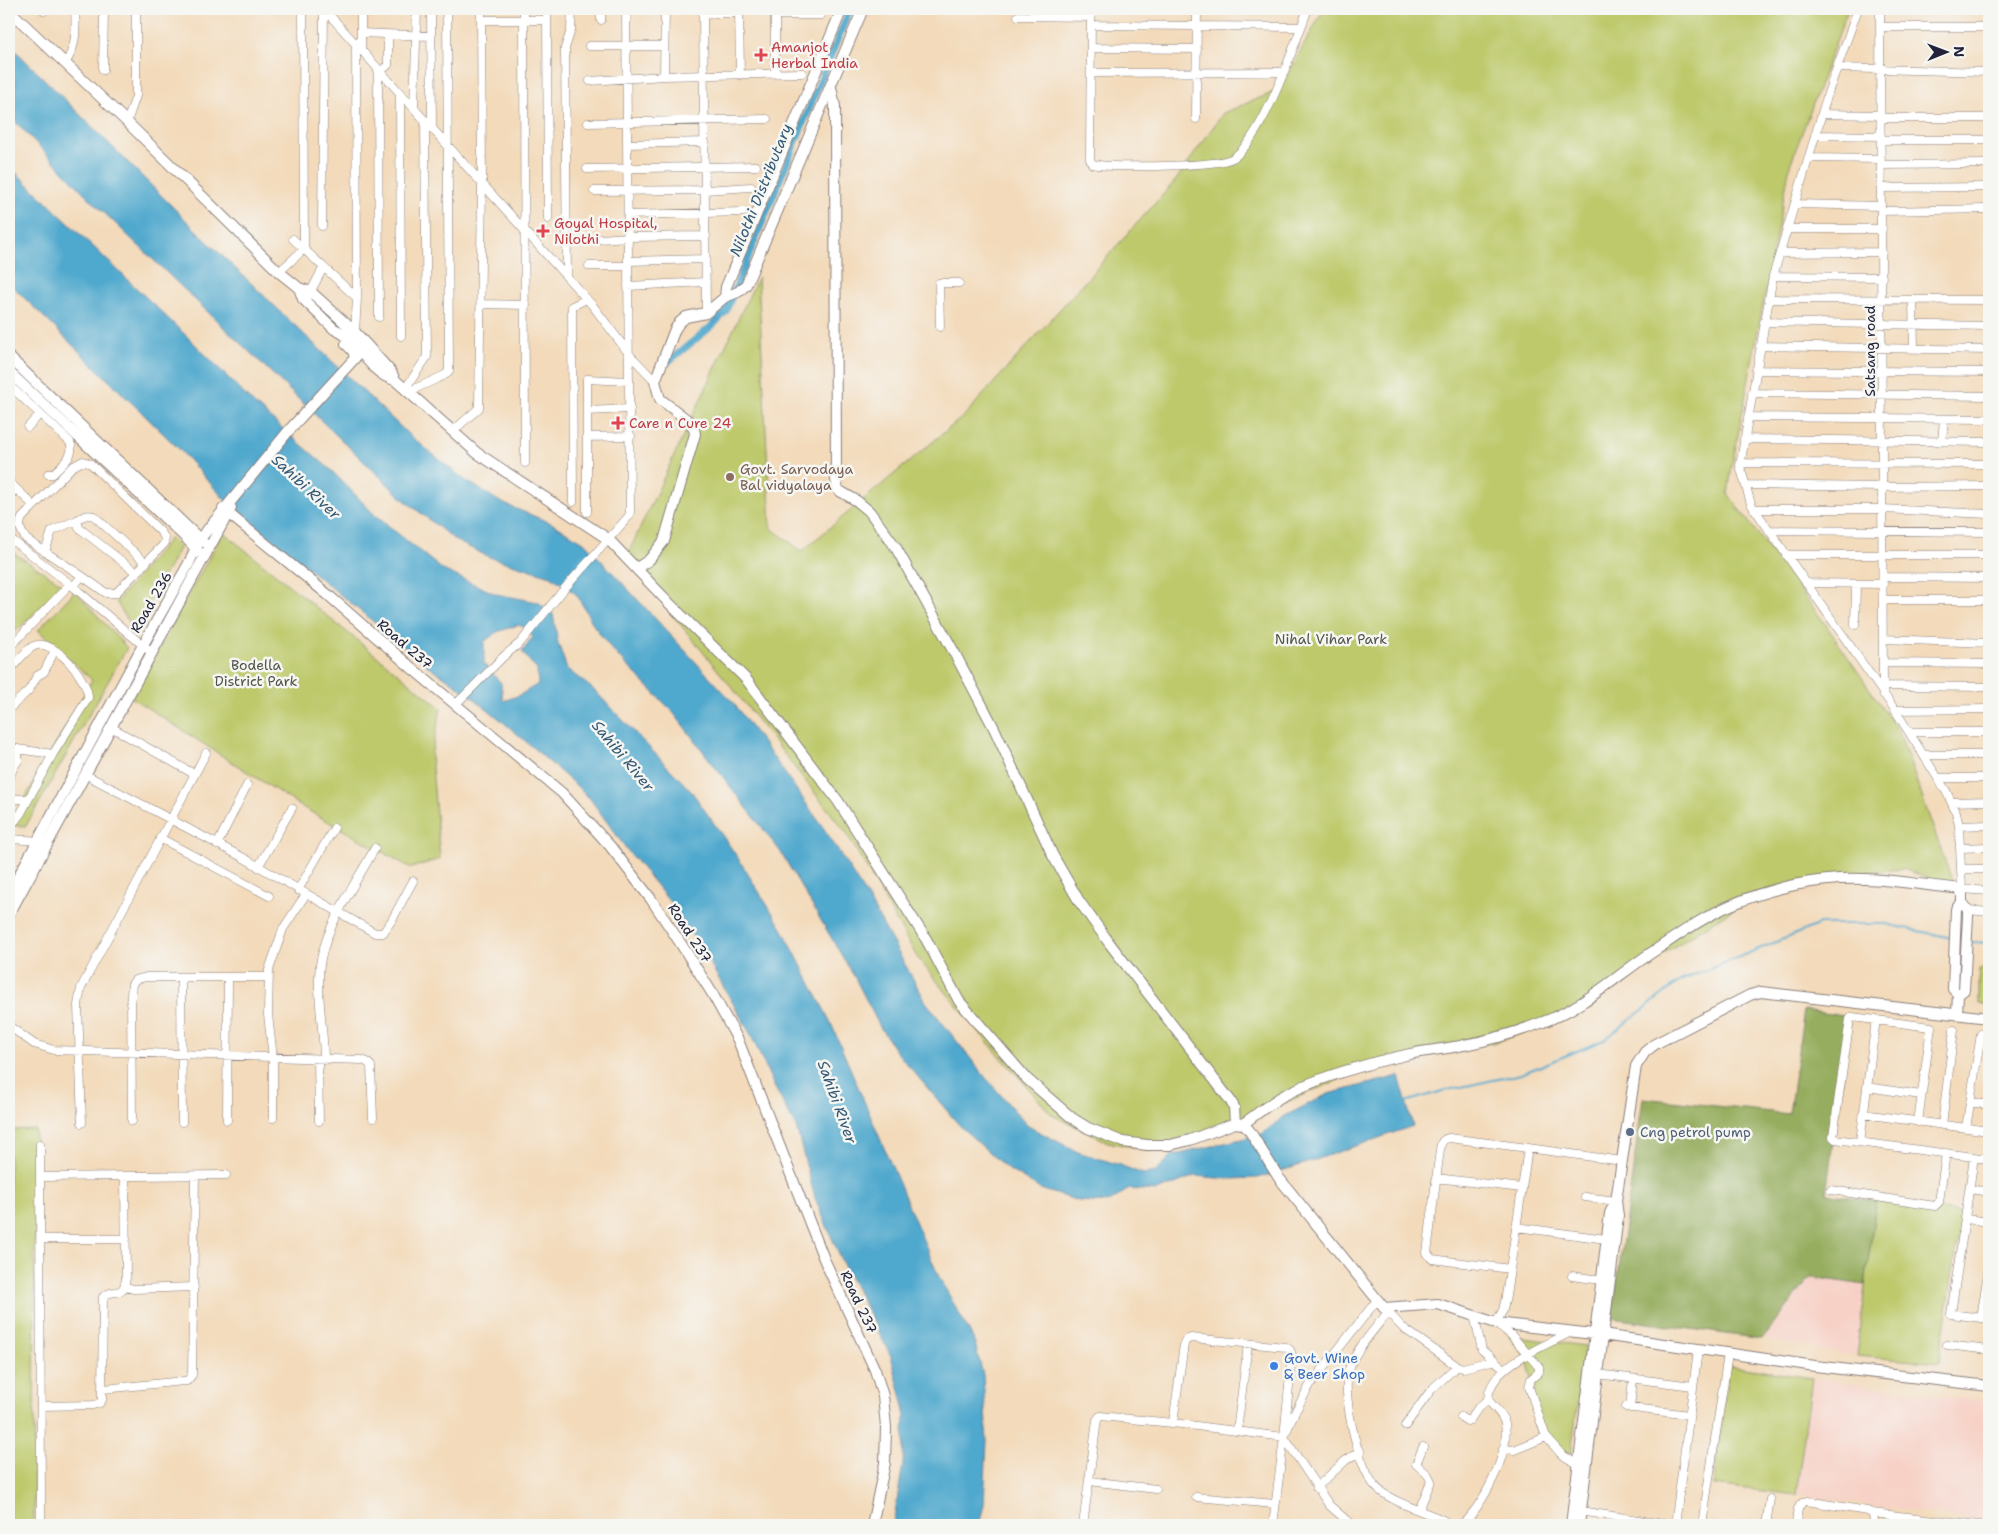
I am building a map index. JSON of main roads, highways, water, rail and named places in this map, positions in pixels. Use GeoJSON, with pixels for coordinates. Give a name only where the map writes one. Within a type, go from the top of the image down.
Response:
{"type":"FeatureCollection","features":[{"type":"Feature","properties":{"kind":"water"},"geometry":{"type":"Polygon","coordinates":[[[9,44],[210,244],[407,433],[462,478],[502,503],[551,523],[584,542],[732,701],[827,833],[869,900],[926,1002],[986,1078],[1028,1126],[1078,1152],[1143,1174],[1156,1172],[1171,1156],[1262,1134],[1283,1117],[1328,1094],[1399,1076],[1413,1126],[1258,1178],[1228,1179],[1195,1176],[1157,1191],[1129,1189],[1108,1203],[1079,1201],[1040,1189],[1006,1168],[960,1126],[895,1050],[780,851],[672,711],[612,650],[594,626],[577,595],[551,576],[489,557],[456,541],[403,499],[93,202],[9,115],[9,44]]]}},
{"type":"Feature","properties":{"kind":"water","name":"Sahibi River"},"geometry":{"type":"Polygon","coordinates":[[[9,166],[201,350],[254,404],[331,470],[375,515],[443,570],[496,594],[538,602],[553,614],[558,643],[567,669],[593,689],[692,792],[736,855],[783,930],[830,1021],[939,1277],[974,1340],[983,1375],[987,1441],[984,1505],[979,1525],[893,1525],[903,1464],[905,1410],[891,1356],[842,1262],[815,1198],[796,1127],[775,1088],[750,1033],[704,953],[670,902],[631,855],[591,800],[485,707],[425,664],[227,502],[181,451],[9,283],[9,166]],[[518,625],[497,632],[484,642],[484,664],[501,683],[503,701],[520,695],[538,684],[537,670],[522,652],[533,637],[524,627],[518,625]]]}},
{"type":"Feature","properties":{"kind":"waterway","name":"Nilothi Distributary"},"geometry":{"type":"LineString","coordinates":[[669,361],[712,326],[726,311],[850,9]]}},
{"type":"Feature","properties":{"kind":"waterway"},"geometry":{"type":"LineString","coordinates":[[1405,1102],[1443,1091],[1521,1074],[1604,1040],[1680,981],[1820,924],[1886,924],[1952,938]]}},
{"type":"Feature","properties":{"kind":"waterway"},"geometry":{"type":"LineString","coordinates":[[1971,942],[1989,943]]}},
{"type":"Feature","properties":{"kind":"place","name":"Amanjot Herbal India"},"geometry":{"type":"Point","coordinates":[761,55]}},
{"type":"Feature","properties":{"kind":"place","name":"Goyal Hospital, Nilothi"},"geometry":{"type":"Point","coordinates":[543,231]}},
{"type":"Feature","properties":{"kind":"place","name":"Care n Cure 24"},"geometry":{"type":"Point","coordinates":[618,423]}},
{"type":"Feature","properties":{"kind":"place","name":"Govt. Sarvodaya Bal vidyalaya"},"geometry":{"type":"Point","coordinates":[730,477]}},
{"type":"Feature","properties":{"kind":"place","name":"Cng petrol pump"},"geometry":{"type":"Point","coordinates":[1630,1132]}},
{"type":"Feature","properties":{"kind":"place","name":"Govt. Wine & Beer Shop"},"geometry":{"type":"Point","coordinates":[1274,1366]}},
{"type":"Feature","properties":{"kind":"park label","name":"Nihal Vihar Park"},"geometry":{"type":"Point","coordinates":[1331,639]}},
{"type":"Feature","properties":{"kind":"park label","name":"Bodella District Park"},"geometry":{"type":"Point","coordinates":[256,674]}}]}
